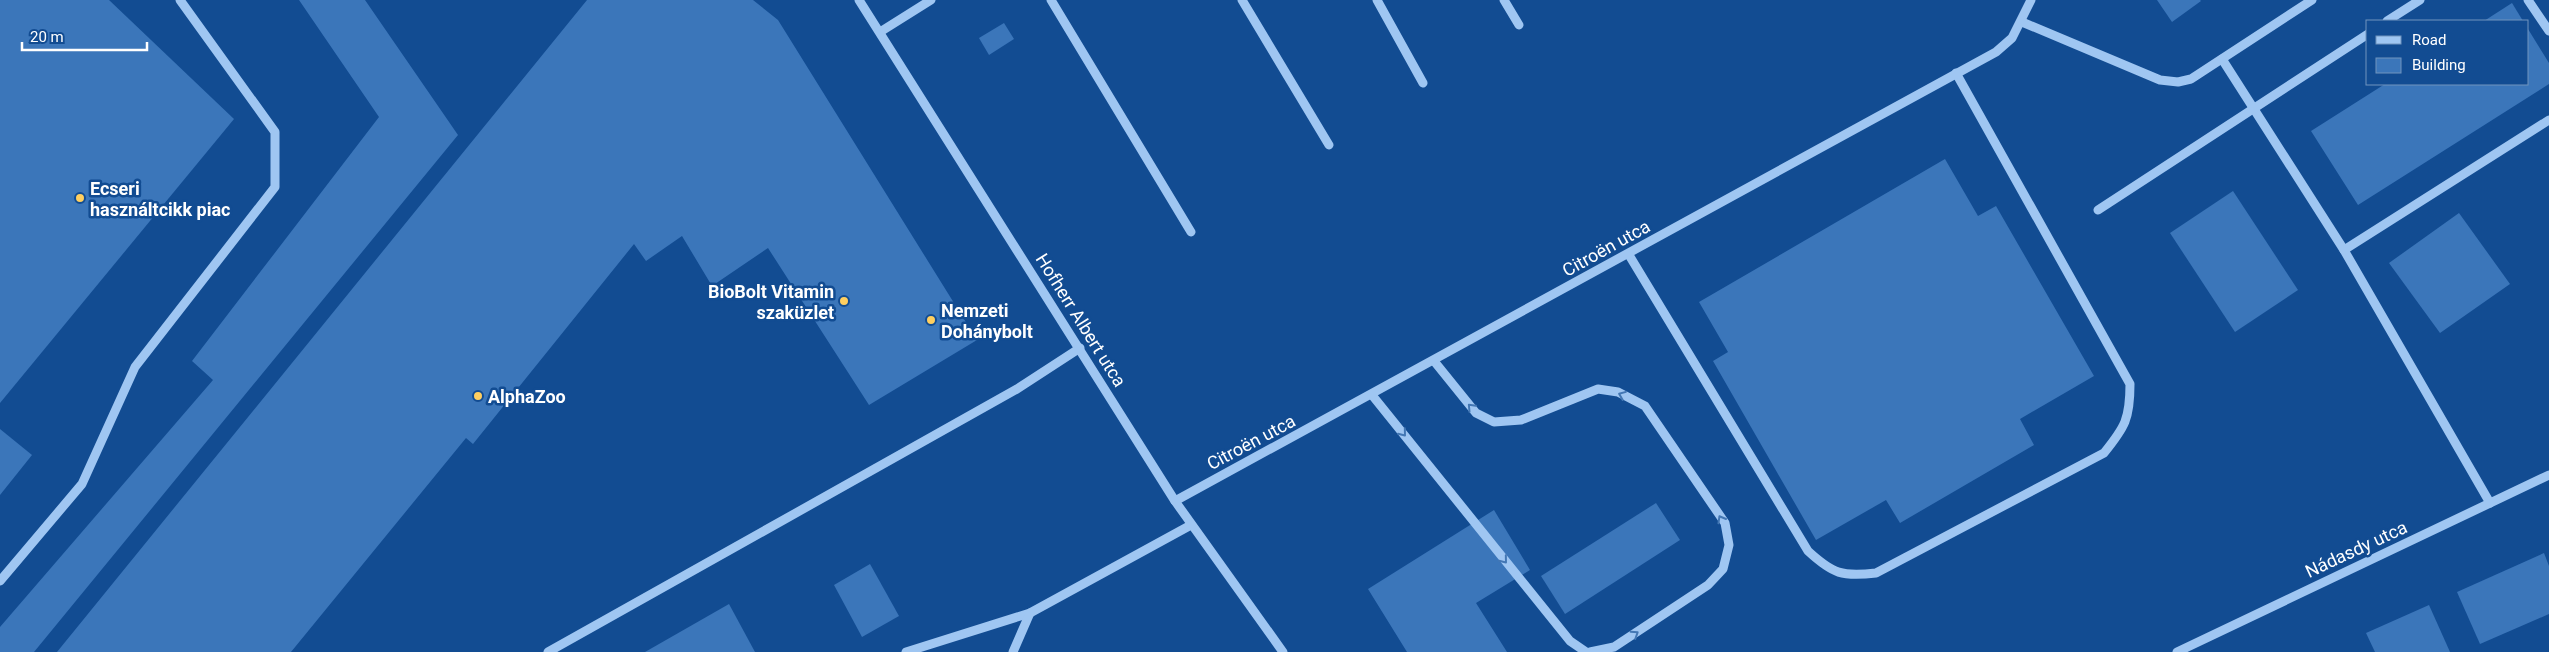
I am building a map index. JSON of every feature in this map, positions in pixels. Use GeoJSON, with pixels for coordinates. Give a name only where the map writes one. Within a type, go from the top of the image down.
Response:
{"type":"FeatureCollection","features":[{"type":"Feature","properties":{"kind":"street"},"geometry":{"type":"LineString","coordinates":[[0,581],[82,484],[135,366],[275,187],[275,132],[180,0]]}},
{"type":"Feature","properties":{"kind":"street","name":"Hofherr Albert utca"},"geometry":{"type":"LineString","coordinates":[[859,0],[1080,348],[1174,501],[1284,652]]}},
{"type":"Feature","properties":{"kind":"street"},"geometry":{"type":"LineString","coordinates":[[880,32],[932,0]]}},
{"type":"Feature","properties":{"kind":"street"},"geometry":{"type":"LineString","coordinates":[[1051,0],[1192,232]]}},
{"type":"Feature","properties":{"kind":"street"},"geometry":{"type":"LineString","coordinates":[[1242,0],[1329,144]]}},
{"type":"Feature","properties":{"kind":"street"},"geometry":{"type":"LineString","coordinates":[[1377,0],[1423,83]]}},
{"type":"Feature","properties":{"kind":"street"},"geometry":{"type":"LineString","coordinates":[[1504,0],[1519,25]]}},
{"type":"Feature","properties":{"kind":"street","name":"Citroën utca"},"geometry":{"type":"LineString","coordinates":[[1174,501],[1372,395],[1996,52],[2012,38],[2022,22],[2031,0]]}},
{"type":"Feature","properties":{"kind":"street"},"geometry":{"type":"LineString","coordinates":[[2022,22],[2160,80],[2178,82],[2200,74],[2312,0]]}},
{"type":"Feature","properties":{"kind":"street"},"geometry":{"type":"LineString","coordinates":[[2389,20],[2420,0]]}},
{"type":"Feature","properties":{"kind":"street"},"geometry":{"type":"LineString","coordinates":[[2528,0],[2549,31]]}},
{"type":"Feature","properties":{"kind":"street"},"geometry":{"type":"LineString","coordinates":[[2098,210],[2366,35]]}},
{"type":"Feature","properties":{"kind":"street"},"geometry":{"type":"LineString","coordinates":[[2222,59],[2344,250],[2490,503]]}},
{"type":"Feature","properties":{"kind":"street"},"geometry":{"type":"LineString","coordinates":[[1629,254],[1808,551],[1825,568],[1850,576],[1876,573],[2104,454],[2121,432],[2130,410],[2130,384],[1956,73]]}},
{"type":"Feature","properties":{"kind":"street"},"geometry":{"type":"LineString","coordinates":[[2344,250],[2549,120]]}},
{"type":"Feature","properties":{"kind":"street"},"geometry":{"type":"LineString","coordinates":[[548,652],[1017,389],[1080,348]]}},
{"type":"Feature","properties":{"kind":"street"},"geometry":{"type":"LineString","coordinates":[[1434,361],[1476,413],[1494,422],[1522,420],[1598,389],[1618,392],[1645,406],[1725,523],[1729,545],[1723,569],[1708,586],[1614,647],[1590,652]]}},
{"type":"Feature","properties":{"kind":"street"},"geometry":{"type":"LineString","coordinates":[[1372,395],[1570,641],[1586,652]]}},
{"type":"Feature","properties":{"kind":"street","name":"Nádasdy utca"},"geometry":{"type":"LineString","coordinates":[[2176,652],[2549,475]]}},
{"type":"Feature","properties":{"kind":"street"},"geometry":{"type":"LineString","coordinates":[[906,652],[1030,613],[1191,525]]}},
{"type":"Feature","properties":{"kind":"street"},"geometry":{"type":"LineString","coordinates":[[1013,652],[1030,613]]}},
{"type":"Feature","properties":{"kind":"building"},"geometry":{"type":"Polygon","coordinates":[[[0,0],[109,0],[234,119],[0,403],[0,0]]]}},
{"type":"Feature","properties":{"kind":"building"},"geometry":{"type":"Polygon","coordinates":[[[299,0],[365,0],[458,135],[34,652],[0,652],[0,627],[213,380],[192,361],[379,117],[299,0]]]}},
{"type":"Feature","properties":{"kind":"building"},"geometry":{"type":"Polygon","coordinates":[[[587,0],[753,0],[778,20],[977,340],[869,405],[768,248],[712,286],[682,236],[646,261],[634,244],[473,444],[466,438],[291,652],[57,652],[587,0]]]}},
{"type":"Feature","properties":{"kind":"building"},"geometry":{"type":"Polygon","coordinates":[[[2157,0],[2200,0],[2201,1],[2172,22],[2157,0]]]}},
{"type":"Feature","properties":{"kind":"building"},"geometry":{"type":"Polygon","coordinates":[[[2512,3],[2522,20],[2486,20],[2512,3]]]}},
{"type":"Feature","properties":{"kind":"building"},"geometry":{"type":"Polygon","coordinates":[[[1004,23],[1014,39],[989,55],[979,38],[1004,23]]]}},
{"type":"Feature","properties":{"kind":"building"},"geometry":{"type":"Polygon","coordinates":[[[2529,31],[2549,63],[2549,84],[2358,205],[2311,131],[2383,85],[2529,85],[2529,31]]]}},
{"type":"Feature","properties":{"kind":"building"},"geometry":{"type":"Polygon","coordinates":[[[1945,159],[1978,216],[1996,206],[2094,376],[2020,419],[2034,445],[1900,523],[1886,500],[1816,540],[1713,361],[1728,352],[1699,302],[1945,159]]]}},
{"type":"Feature","properties":{"kind":"building"},"geometry":{"type":"Polygon","coordinates":[[[2233,191],[2298,290],[2235,332],[2170,233],[2233,191]]]}},
{"type":"Feature","properties":{"kind":"building"},"geometry":{"type":"Polygon","coordinates":[[[2459,213],[2510,284],[2440,333],[2389,263],[2459,213]]]}},
{"type":"Feature","properties":{"kind":"building"},"geometry":{"type":"Polygon","coordinates":[[[0,429],[32,455],[0,495],[0,429]]]}},
{"type":"Feature","properties":{"kind":"building"},"geometry":{"type":"Polygon","coordinates":[[[1656,503],[1680,540],[1565,614],[1541,576],[1656,503]]]}},
{"type":"Feature","properties":{"kind":"building"},"geometry":{"type":"Polygon","coordinates":[[[1494,510],[1530,570],[1476,603],[1507,652],[1407,652],[1368,589],[1494,510]]]}},
{"type":"Feature","properties":{"kind":"building"},"geometry":{"type":"Polygon","coordinates":[[[2544,553],[2549,566],[2549,614],[2480,644],[2457,592],[2544,553]]]}},
{"type":"Feature","properties":{"kind":"building"},"geometry":{"type":"Polygon","coordinates":[[[870,564],[899,616],[862,637],[834,585],[870,564]]]}},
{"type":"Feature","properties":{"kind":"building"},"geometry":{"type":"Polygon","coordinates":[[[729,604],[755,652],[645,652],[729,604]]]}},
{"type":"Feature","properties":{"kind":"building"},"geometry":{"type":"Polygon","coordinates":[[[2429,605],[2450,652],[2375,652],[2366,633],[2429,605]]]}},
{"type":"Feature","properties":{"kind":"place","name":"Ecseri használtcikk piac"},"geometry":{"type":"Point","coordinates":[80,198]}},
{"type":"Feature","properties":{"kind":"place","name":"BioBolt Vitamin szaküzlet"},"geometry":{"type":"Point","coordinates":[844,301]}},
{"type":"Feature","properties":{"kind":"place","name":"Nemzeti Dohánybolt"},"geometry":{"type":"Point","coordinates":[931,320]}},
{"type":"Feature","properties":{"kind":"place","name":"AlphaZoo"},"geometry":{"type":"Point","coordinates":[478,396]}}]}
